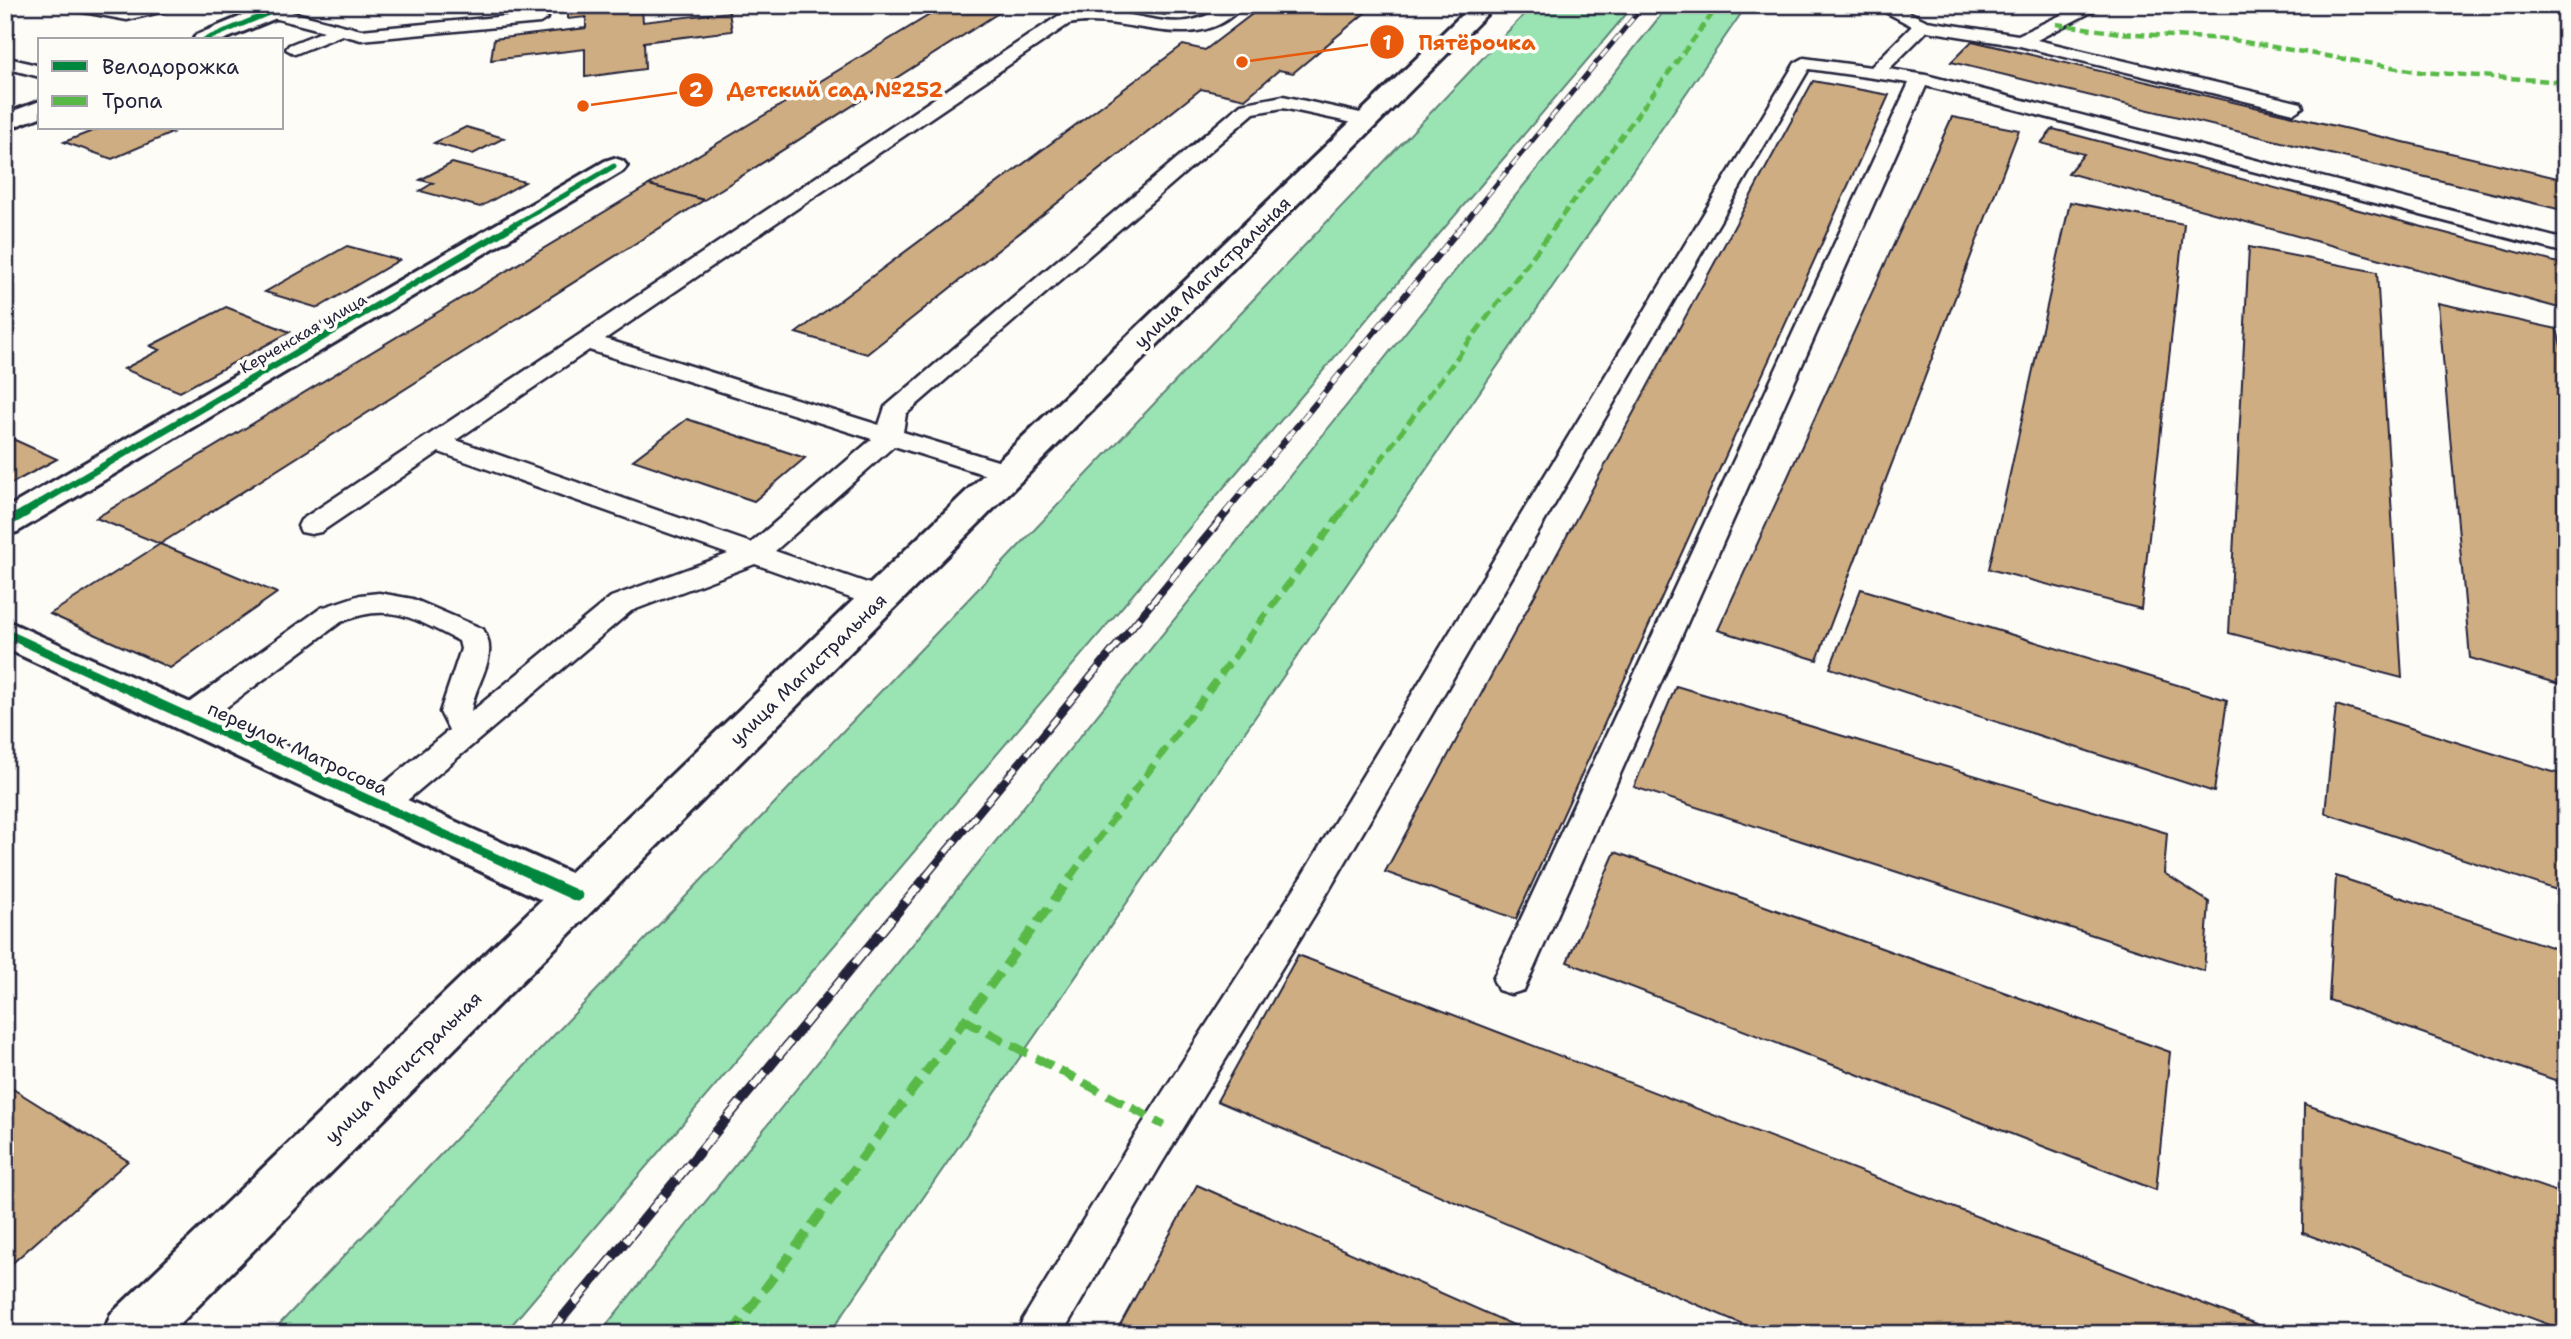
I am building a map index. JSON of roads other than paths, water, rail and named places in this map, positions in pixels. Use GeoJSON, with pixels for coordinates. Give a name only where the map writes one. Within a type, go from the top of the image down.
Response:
{"type":"FeatureCollection","features":[{"type":"Feature","properties":{"kind":"main road","name":"улица Магистральная"},"geometry":{"type":"LineString","coordinates":[[131,1334],[1485,5]]}},
{"type":"Feature","properties":{"kind":"main road"},"geometry":{"type":"LineString","coordinates":[[209,38],[280,9]]}},
{"type":"Feature","properties":{"kind":"main road"},"geometry":{"type":"LineString","coordinates":[[5,123],[38,109]]}},
{"type":"Feature","properties":{"kind":"main road","name":"Керченская улица"},"geometry":{"type":"LineString","coordinates":[[5,524],[614,166]]}},
{"type":"Feature","properties":{"kind":"main road","name":"переулок Матросова"},"geometry":{"type":"LineString","coordinates":[[5,633],[577,896]]}},
{"type":"Feature","properties":{"kind":"lane"},"geometry":{"type":"LineString","coordinates":[[72,5],[110,15],[127,15],[166,5]]}},
{"type":"Feature","properties":{"kind":"lane"},"geometry":{"type":"LineString","coordinates":[[311,526],[1064,20],[1094,14],[1188,27],[1216,19],[1235,5]]}},
{"type":"Feature","properties":{"kind":"lane"},"geometry":{"type":"LineString","coordinates":[[1880,5],[1923,25],[2020,41],[2294,107]]}},
{"type":"Feature","properties":{"kind":"lane"},"geometry":{"type":"LineString","coordinates":[[2020,41],[2096,5]]}},
{"type":"Feature","properties":{"kind":"lane"},"geometry":{"type":"LineString","coordinates":[[280,9],[361,36],[540,18]]}},
{"type":"Feature","properties":{"kind":"lane"},"geometry":{"type":"LineString","coordinates":[[1875,73],[1923,25]]}},
{"type":"Feature","properties":{"kind":"lane"},"geometry":{"type":"LineString","coordinates":[[295,49],[340,30]]}},
{"type":"Feature","properties":{"kind":"lane"},"geometry":{"type":"LineString","coordinates":[[5,62],[38,71]]}},
{"type":"Feature","properties":{"kind":"lane"},"geometry":{"type":"LineString","coordinates":[[1038,1334],[1146,1153],[1313,888],[1804,63],[1920,79],[2566,247]]}},
{"type":"Feature","properties":{"kind":"lane"},"geometry":{"type":"LineString","coordinates":[[1511,979],[1920,79]]}},
{"type":"Feature","properties":{"kind":"lane"},"geometry":{"type":"LineString","coordinates":[[380,805],[621,604],[755,554],[890,436],[894,412],[1248,108],[1283,103],[1367,120]]}},
{"type":"Feature","properties":{"kind":"lane"},"geometry":{"type":"LineString","coordinates":[[586,341],[1008,473]]}},
{"type":"Feature","properties":{"kind":"lane"},"geometry":{"type":"LineString","coordinates":[[436,442],[880,598]]}},
{"type":"Feature","properties":{"kind":"lane"},"geometry":{"type":"LineString","coordinates":[[190,718],[331,615],[356,605],[377,601],[397,604],[473,636],[478,646],[456,704],[455,717],[458,724],[470,731]]}},
{"type":"Feature","properties":{"kind":"railway"},"geometry":{"type":"LineString","coordinates":[[1461,227],[1644,5]]}},
{"type":"Feature","properties":{"kind":"railway"},"geometry":{"type":"LineString","coordinates":[[1225,513],[1463,225]]}},
{"type":"Feature","properties":{"kind":"railway"},"geometry":{"type":"LineString","coordinates":[[925,877],[1227,512]]}},
{"type":"Feature","properties":{"kind":"railway"},"geometry":{"type":"LineString","coordinates":[[549,1334],[927,876]]}},
{"type":"Feature","properties":{"kind":"place","name":"Пятёрочка"},"geometry":{"type":"Point","coordinates":[1242,62]}},
{"type":"Feature","properties":{"kind":"place","name":"Детский сад №252"},"geometry":{"type":"Point","coordinates":[583,106]}}]}
